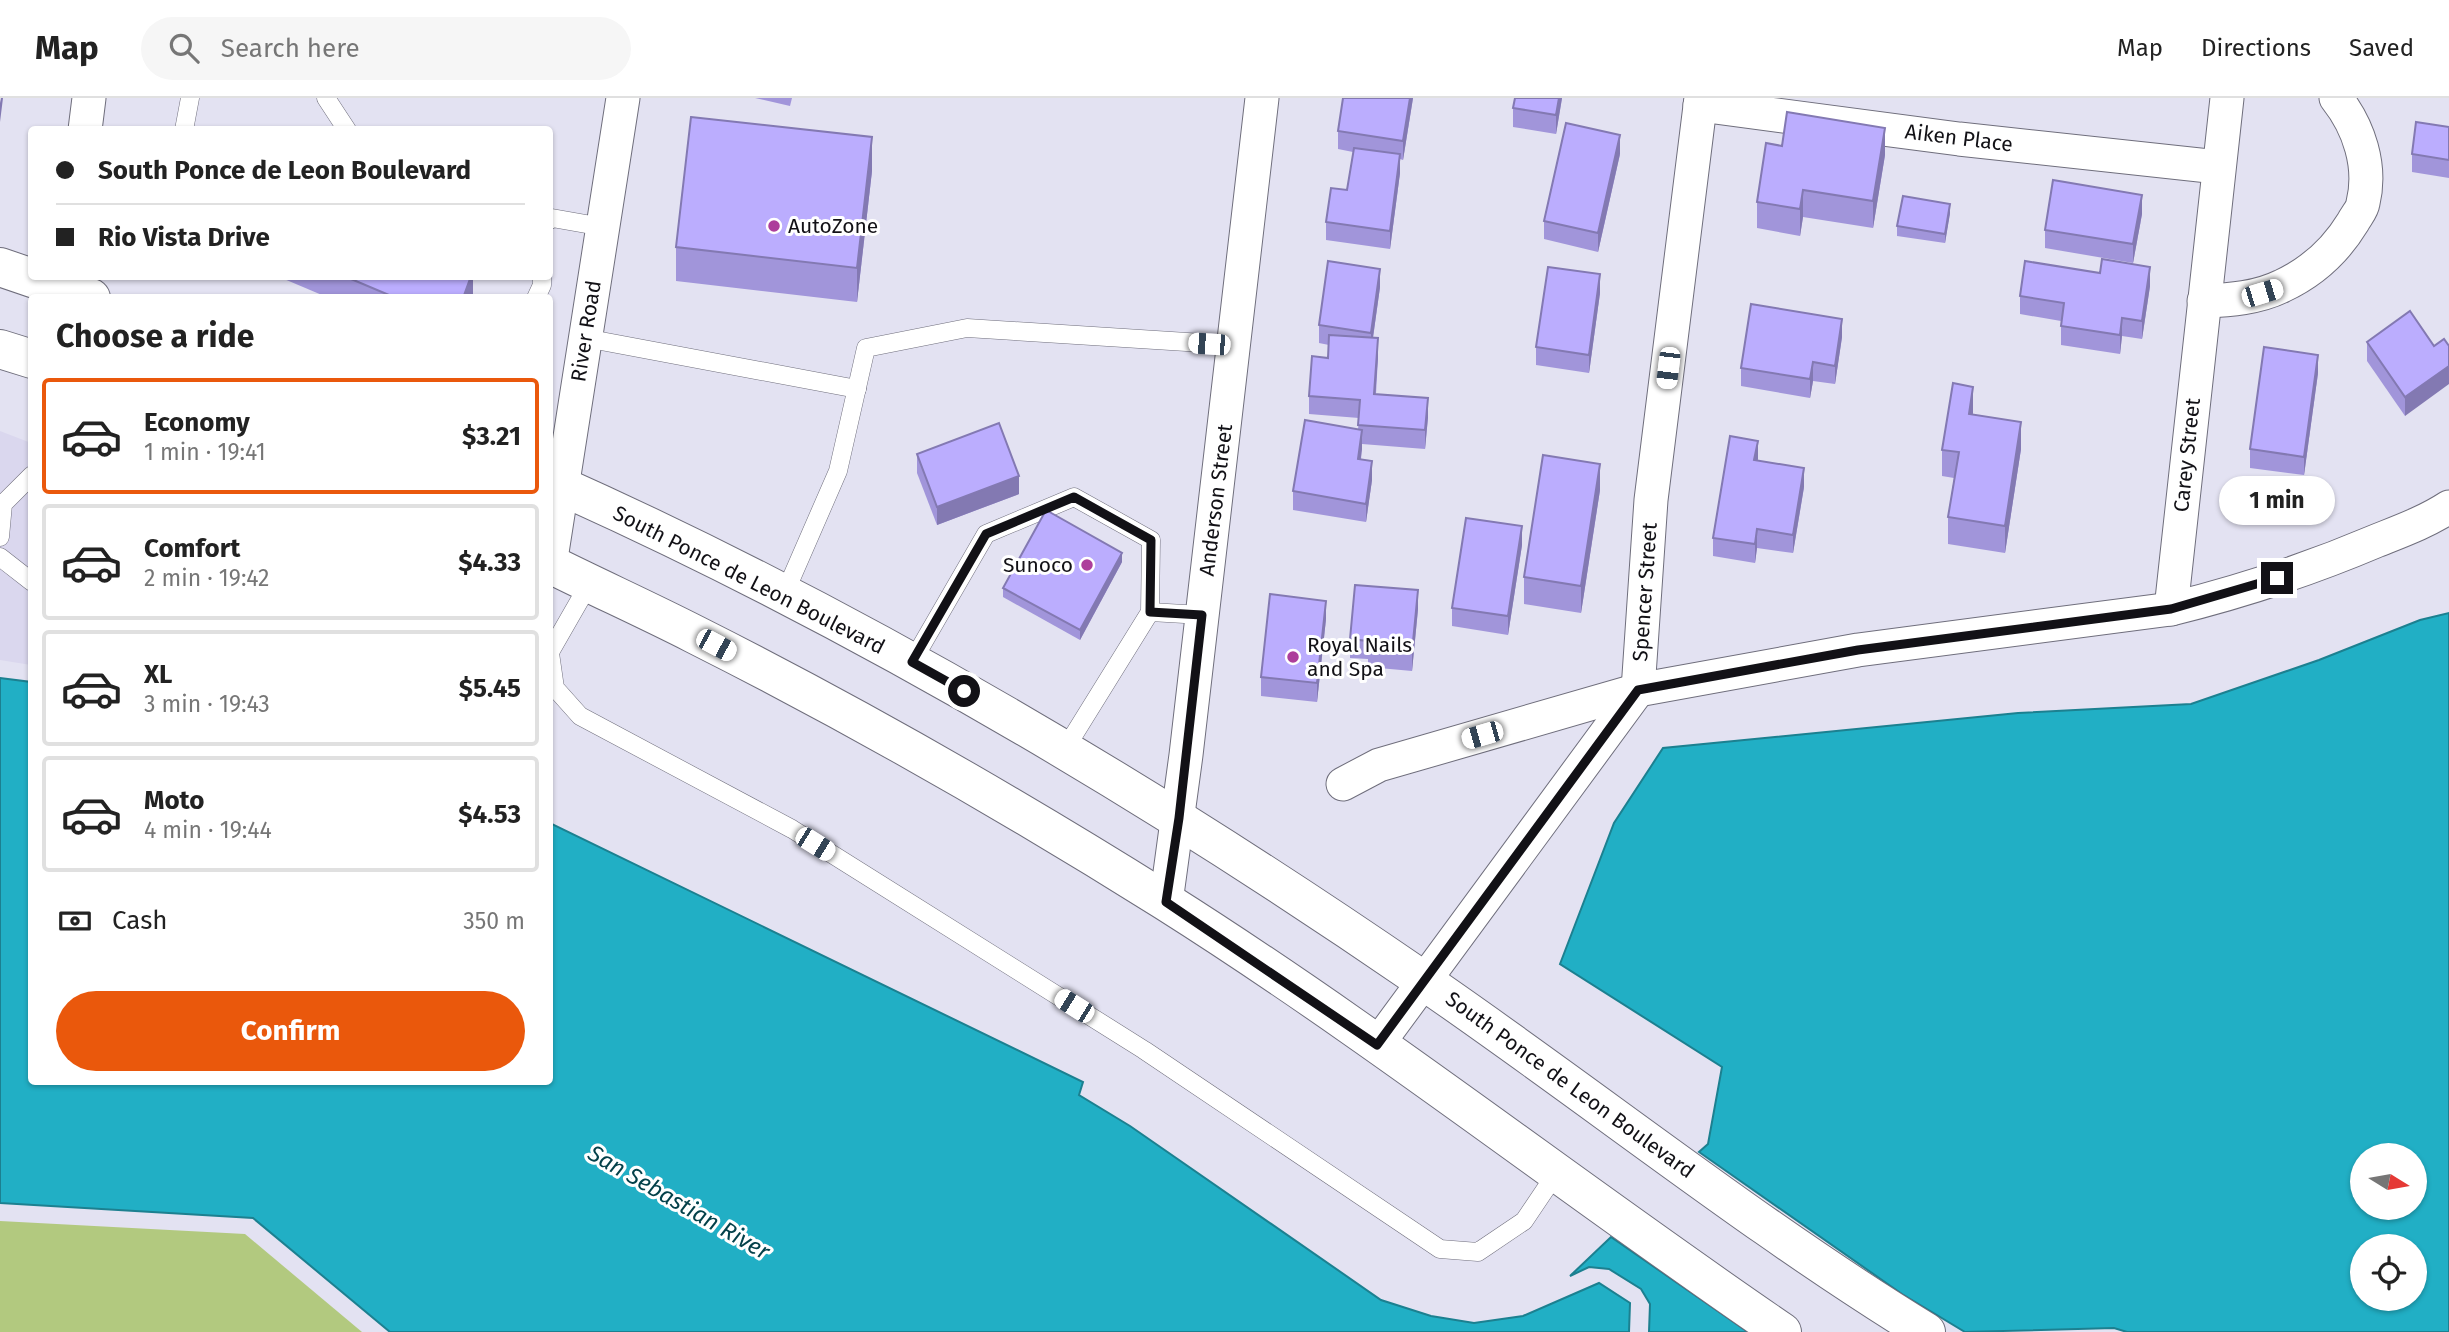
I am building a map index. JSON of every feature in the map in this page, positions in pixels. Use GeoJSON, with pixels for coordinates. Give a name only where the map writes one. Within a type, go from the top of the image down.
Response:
{"type":"FeatureCollection","features":[{"type":"Feature","properties":{"kind":"highway"},"geometry":{"type":"LineString","coordinates":[[0,267],[28,276]]}},
{"type":"Feature","properties":{"kind":"highway"},"geometry":{"type":"LineString","coordinates":[[38,280],[68,290]]}},
{"type":"Feature","properties":{"kind":"highway"},"geometry":{"type":"LineString","coordinates":[[0,349],[28,358]]}},
{"type":"Feature","properties":{"kind":"highway","name":"South Ponce de Leon Boulevard"},"geometry":{"type":"LineString","coordinates":[[555,484],[784,595],[912,662],[1179,818],[1423,980],[1807,1254],[1926,1332]]}},
{"type":"Feature","properties":{"kind":"highway"},"geometry":{"type":"LineString","coordinates":[[553,566],[693,633],[830,705],[984,791],[1166,902],[1377,1045],[1782,1332]]}},
{"type":"Feature","properties":{"kind":"street"},"geometry":{"type":"LineString","coordinates":[[86,126],[89,98]]}},
{"type":"Feature","properties":{"kind":"street","name":"River Road"},"geometry":{"type":"LineString","coordinates":[[553,516],[555,484],[585,338],[623,98]]}},
{"type":"Feature","properties":{"kind":"street","name":"Anderson Street"},"geometry":{"type":"LineString","coordinates":[[1166,902],[1179,818],[1262,98]]}},
{"type":"Feature","properties":{"kind":"street","name":"Carey Street"},"geometry":{"type":"LineString","coordinates":[[2171,609],[2227,98]]}},
{"type":"Feature","properties":{"kind":"street"},"geometry":{"type":"LineString","coordinates":[[2204,301],[2243,299],[2281,287],[2315,267],[2343,238],[2363,205],[2366,168],[2358,132],[2336,98]]}},
{"type":"Feature","properties":{"kind":"street","name":"Aiken Place"},"geometry":{"type":"LineString","coordinates":[[1700,101],[1959,139],[2218,167]]}},
{"type":"Feature","properties":{"kind":"street","name":"Spencer Street"},"geometry":{"type":"LineString","coordinates":[[1377,1045],[1638,690],[1651,500],[1700,101]]}},
{"type":"Feature","properties":{"kind":"street"},"geometry":{"type":"LineString","coordinates":[[1343,784],[1379,765],[1638,690],[1858,650],[2171,609],[2329,561],[2431,518],[2449,507]]}},
{"type":"Feature","properties":{"kind":"lane"},"geometry":{"type":"LineString","coordinates":[[185,126],[190,98]]}},
{"type":"Feature","properties":{"kind":"lane"},"geometry":{"type":"LineString","coordinates":[[326,98],[344,126]]}},
{"type":"Feature","properties":{"kind":"lane"},"geometry":{"type":"LineString","coordinates":[[553,218],[603,227]]}},
{"type":"Feature","properties":{"kind":"lane"},"geometry":{"type":"LineString","coordinates":[[784,595],[838,471],[866,348],[967,328],[1234,345]]}},
{"type":"Feature","properties":{"kind":"lane"},"geometry":{"type":"LineString","coordinates":[[585,338],[857,389]]}},
{"type":"Feature","properties":{"kind":"lane"},"geometry":{"type":"LineString","coordinates":[[0,530],[3,505],[28,479]]}},
{"type":"Feature","properties":{"kind":"lane"},"geometry":{"type":"LineString","coordinates":[[912,662],[986,534],[1074,497],[1151,540],[1150,612],[1065,749]]}},
{"type":"Feature","properties":{"kind":"lane"},"geometry":{"type":"LineString","coordinates":[[0,557],[28,579]]}},
{"type":"Feature","properties":{"kind":"lane"},"geometry":{"type":"LineString","coordinates":[[553,647],[589,584]]}},
{"type":"Feature","properties":{"kind":"lane"},"geometry":{"type":"LineString","coordinates":[[1150,612],[1202,615]]}},
{"type":"Feature","properties":{"kind":"lane"},"geometry":{"type":"LineString","coordinates":[[553,674],[555,688],[580,716],[792,829],[1144,1050],[1440,1249],[1478,1252],[1524,1221],[1557,1172]]}},
{"type":"Feature","properties":{"kind":"shaded area"},"geometry":{"type":"Polygon","coordinates":[[[0,431],[28,442],[28,665],[0,660],[0,431]]]}},
{"type":"Feature","properties":{"kind":"green space"},"geometry":{"type":"Polygon","coordinates":[[[0,1221],[245,1234],[362,1332],[0,1332],[0,1221]]]}},
{"type":"Feature","properties":{"kind":"water"},"geometry":{"type":"Polygon","coordinates":[[[2449,613],[2449,1332],[2127,1332],[2114,1328],[1965,1332],[1902,1294],[1699,1152],[1708,1144],[1722,1067],[1560,964],[1614,823],[1663,748],[2018,713],[2191,704],[2319,660],[2420,620],[2449,613]]]}},
{"type":"Feature","properties":{"kind":"water","name":"San Sebastian River"},"geometry":{"type":"Polygon","coordinates":[[[0,678],[28,682],[28,1085],[553,1085],[553,824],[1083,1082],[1079,1095],[1130,1126],[1381,1300],[1431,1316],[1474,1323],[1523,1316],[1599,1283],[1630,1303],[1629,1332],[390,1332],[253,1218],[0,1203],[0,678]]]}},
{"type":"Feature","properties":{"kind":"water"},"geometry":{"type":"Polygon","coordinates":[[[1611,1237],[1748,1332],[1649,1332],[1650,1304],[1641,1289],[1609,1269],[1589,1267],[1570,1276],[1611,1237]]]}},
{"type":"Feature","properties":{"kind":"building"},"geometry":{"type":"Polygon","coordinates":[[[1343,98],[1410,98],[1403,141],[1338,131],[1343,98]]]}},
{"type":"Feature","properties":{"kind":"building"},"geometry":{"type":"Polygon","coordinates":[[[1515,98],[1559,98],[1556,115],[1513,108],[1515,98]]]}},
{"type":"Feature","properties":{"kind":"building"},"geometry":{"type":"Polygon","coordinates":[[[1787,112],[1885,128],[1873,201],[1803,190],[1800,209],[1757,202],[1766,143],[1782,146],[1787,112]]]}},
{"type":"Feature","properties":{"kind":"building","name":"AutoZone"},"geometry":{"type":"Polygon","coordinates":[[[691,117],[872,137],[857,268],[676,247],[691,117]]]}},
{"type":"Feature","properties":{"kind":"building"},"geometry":{"type":"Polygon","coordinates":[[[2416,122],[2449,127],[2449,160],[2412,154],[2416,122]]]}},
{"type":"Feature","properties":{"kind":"building"},"geometry":{"type":"Polygon","coordinates":[[[1566,123],[1620,135],[1598,233],[1544,221],[1566,123]]]}},
{"type":"Feature","properties":{"kind":"building"},"geometry":{"type":"Polygon","coordinates":[[[1354,148],[1400,154],[1390,231],[1326,222],[1331,188],[1347,190],[1354,148]]]}},
{"type":"Feature","properties":{"kind":"building"},"geometry":{"type":"Polygon","coordinates":[[[2053,180],[2142,195],[2133,244],[2045,230],[2053,180]]]}},
{"type":"Feature","properties":{"kind":"building"},"geometry":{"type":"Polygon","coordinates":[[[1903,196],[1950,204],[1945,234],[1897,226],[1903,196]]]}},
{"type":"Feature","properties":{"kind":"building"},"geometry":{"type":"Polygon","coordinates":[[[2102,259],[2150,267],[2142,321],[2122,318],[2120,335],[2061,326],[2064,303],[2020,296],[2025,261],[2100,273],[2102,259]]]}},
{"type":"Feature","properties":{"kind":"building"},"geometry":{"type":"Polygon","coordinates":[[[1328,261],[1380,269],[1371,333],[1319,325],[1328,261]]]}},
{"type":"Feature","properties":{"kind":"building"},"geometry":{"type":"Polygon","coordinates":[[[1548,267],[1600,274],[1589,355],[1536,347],[1548,267]]]}},
{"type":"Feature","properties":{"kind":"building"},"geometry":{"type":"Polygon","coordinates":[[[353,280],[470,280],[464,294],[387,294],[353,280]]]}},
{"type":"Feature","properties":{"kind":"building"},"geometry":{"type":"Polygon","coordinates":[[[1751,304],[1842,319],[1835,366],[1813,362],[1810,379],[1741,368],[1751,304]]]}},
{"type":"Feature","properties":{"kind":"building"},"geometry":{"type":"Polygon","coordinates":[[[2410,311],[2434,346],[2444,339],[2449,346],[2449,366],[2405,397],[2367,342],[2410,311]]]}},
{"type":"Feature","properties":{"kind":"building"},"geometry":{"type":"Polygon","coordinates":[[[1329,335],[1378,338],[1374,394],[1428,398],[1425,430],[1358,425],[1360,400],[1309,396],[1312,356],[1328,358],[1329,335]]]}},
{"type":"Feature","properties":{"kind":"building"},"geometry":{"type":"Polygon","coordinates":[[[2264,347],[2318,355],[2304,457],[2250,449],[2264,347]]]}},
{"type":"Feature","properties":{"kind":"building"},"geometry":{"type":"Polygon","coordinates":[[[1953,383],[1973,387],[1969,414],[2021,422],[2005,526],[1948,517],[1959,452],[1942,450],[1953,383]]]}},
{"type":"Feature","properties":{"kind":"building"},"geometry":{"type":"Polygon","coordinates":[[[1305,420],[1362,430],[1358,459],[1372,461],[1366,504],[1293,491],[1305,420]]]}},
{"type":"Feature","properties":{"kind":"building"},"geometry":{"type":"Polygon","coordinates":[[[999,423],[1019,476],[937,507],[917,454],[999,423]]]}},
{"type":"Feature","properties":{"kind":"building"},"geometry":{"type":"Polygon","coordinates":[[[1730,436],[1758,441],[1754,460],[1804,468],[1793,535],[1757,529],[1755,544],[1713,538],[1730,436]]]}},
{"type":"Feature","properties":{"kind":"building"},"geometry":{"type":"Polygon","coordinates":[[[1543,455],[1600,464],[1581,586],[1524,577],[1543,455]]]}},
{"type":"Feature","properties":{"kind":"building"},"geometry":{"type":"Polygon","coordinates":[[[1046,510],[1122,553],[1080,630],[1003,588],[1046,510]]]}},
{"type":"Feature","properties":{"kind":"building"},"geometry":{"type":"Polygon","coordinates":[[[1466,518],[1522,526],[1508,616],[1452,608],[1466,518]]]}},
{"type":"Feature","properties":{"kind":"building"},"geometry":{"type":"Polygon","coordinates":[[[1355,585],[1418,590],[1412,652],[1368,648],[1368,641],[1350,639],[1355,585]]]}},
{"type":"Feature","properties":{"kind":"building","name":"Royal Nails and Spa"},"geometry":{"type":"Polygon","coordinates":[[[1270,594],[1326,601],[1317,683],[1261,677],[1270,594]]]}},
{"type":"Feature","properties":{"kind":"place","name":"AutoZone"},"geometry":{"type":"Point","coordinates":[774,226]}},
{"type":"Feature","properties":{"kind":"place","name":"Sunoco"},"geometry":{"type":"Point","coordinates":[1087,565]}},
{"type":"Feature","properties":{"kind":"place","name":"Royal Nails and Spa"},"geometry":{"type":"Point","coordinates":[1293,657]}},
{"type":"Feature","properties":{"kind":"route"},"geometry":{"type":"LineString","coordinates":[[964,691],[912,662],[972,554],[986,534],[1074,497],[1151,540],[1150,612],[1202,615],[1179,818],[1166,902],[1377,1045],[1638,690],[1858,650],[2171,609],[2277,578]]}}]}
